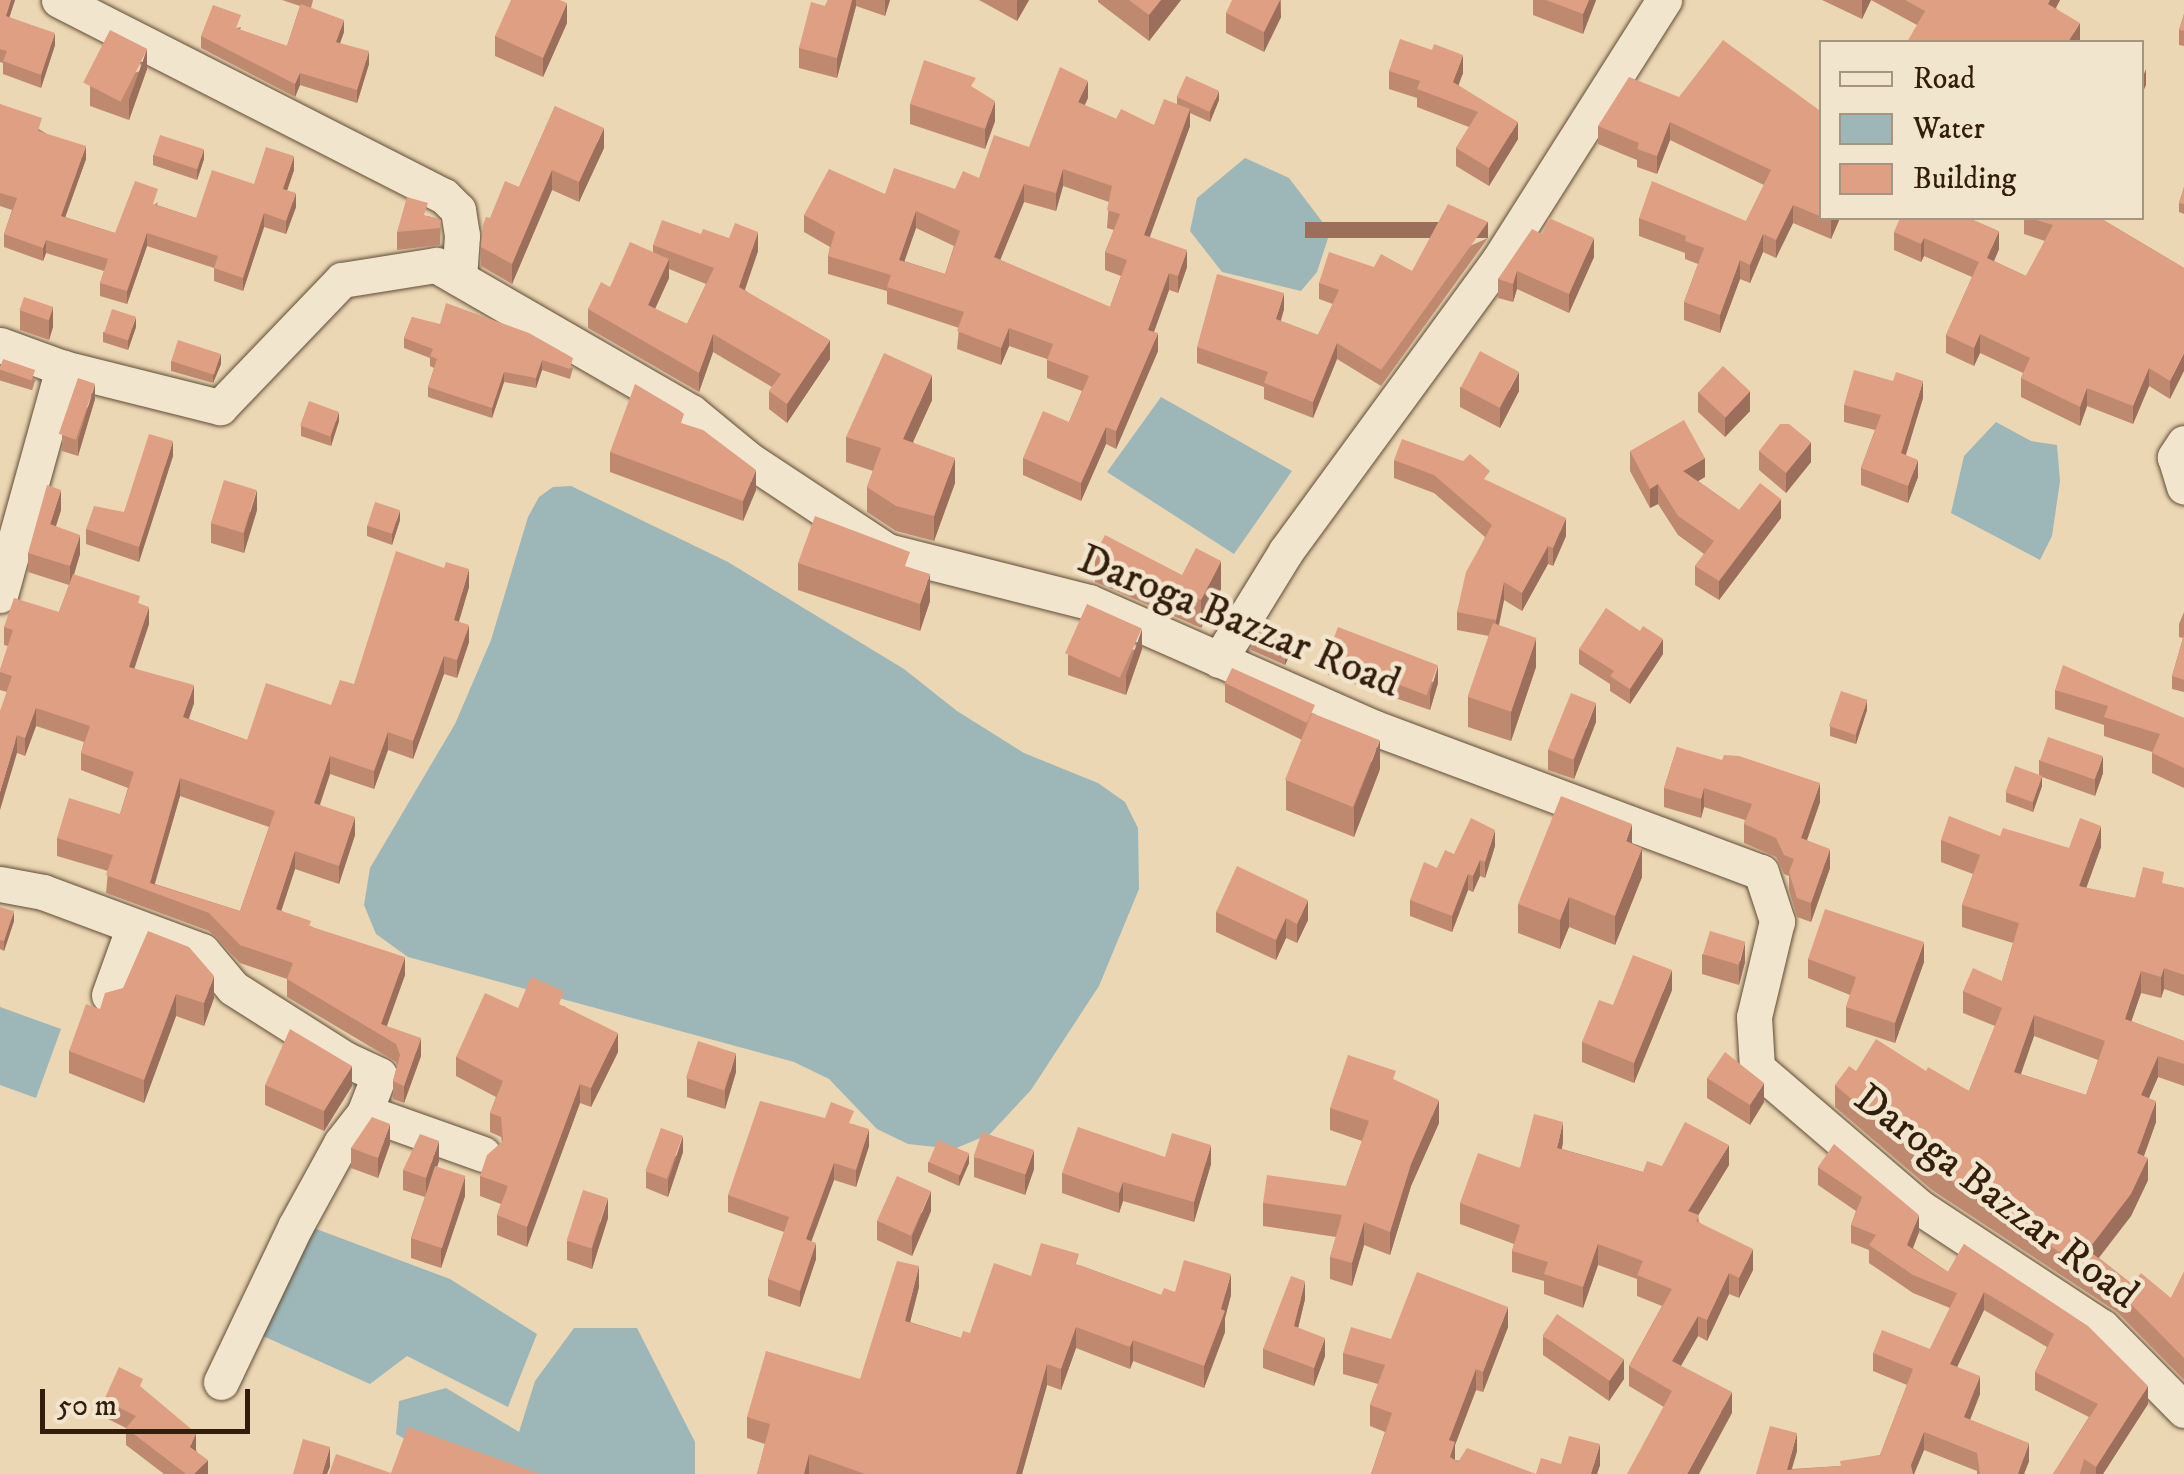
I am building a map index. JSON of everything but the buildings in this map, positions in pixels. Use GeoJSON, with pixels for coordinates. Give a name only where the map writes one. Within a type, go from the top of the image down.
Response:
{"type":"FeatureCollection","features":[{"type":"Feature","properties":{"kind":"street"},"geometry":{"type":"LineString","coordinates":[[59,0],[444,196],[458,210],[462,236],[459,278]]}},
{"type":"Feature","properties":{"kind":"street"},"geometry":{"type":"LineString","coordinates":[[1218,660],[1286,552],[1497,263],[1664,0]]}},
{"type":"Feature","properties":{"kind":"street","name":"Daroga Bazzar Road"},"geometry":{"type":"LineString","coordinates":[[0,344],[63,368],[220,407],[342,280],[436,265],[690,412],[748,459],[887,551],[1089,602],[1375,728],[1761,872],[1776,921],[1754,1017],[1757,1068],[1919,1207],[2102,1327],[2184,1410]]}},
{"type":"Feature","properties":{"kind":"street"},"geometry":{"type":"LineString","coordinates":[[0,595],[63,368]]}},
{"type":"Feature","properties":{"kind":"street"},"geometry":{"type":"LineString","coordinates":[[2184,444],[2175,457],[2184,486]]}},
{"type":"Feature","properties":{"kind":"street"},"geometry":{"type":"LineString","coordinates":[[0,884],[42,892],[202,951],[233,988],[345,1059],[379,1074],[365,1112],[342,1143],[295,1228],[221,1382]]}},
{"type":"Feature","properties":{"kind":"street"},"geometry":{"type":"LineString","coordinates":[[109,995],[134,926]]}},
{"type":"Feature","properties":{"kind":"street"},"geometry":{"type":"LineString","coordinates":[[365,1112],[483,1154]]}},
{"type":"Feature","properties":{"kind":"water"},"geometry":{"type":"Polygon","coordinates":[[[1245,158],[1289,178],[1330,232],[1317,272],[1301,291],[1222,272],[1190,231],[1197,198],[1245,158]]]}},
{"type":"Feature","properties":{"kind":"water"},"geometry":{"type":"Polygon","coordinates":[[[1161,397],[1292,471],[1234,554],[1107,472],[1161,397]]]}},
{"type":"Feature","properties":{"kind":"water"},"geometry":{"type":"Polygon","coordinates":[[[1996,422],[2031,441],[2057,445],[2060,481],[2052,536],[2040,560],[1951,513],[1964,456],[1996,422]]]}},
{"type":"Feature","properties":{"kind":"water"},"geometry":{"type":"Polygon","coordinates":[[[571,486],[728,562],[904,669],[957,711],[1024,753],[1098,783],[1125,802],[1138,828],[1139,889],[1099,986],[1031,1090],[990,1134],[954,1149],[908,1144],[877,1129],[829,1079],[794,1062],[408,957],[376,934],[364,905],[370,868],[455,724],[491,640],[528,517],[539,497],[553,487],[571,486]]]}},
{"type":"Feature","properties":{"kind":"water"},"geometry":{"type":"Polygon","coordinates":[[[0,1007],[61,1029],[36,1098],[0,1085],[0,1007]]]}},
{"type":"Feature","properties":{"kind":"water"},"geometry":{"type":"Polygon","coordinates":[[[303,1224],[450,1279],[537,1334],[508,1407],[407,1356],[370,1384],[254,1332],[303,1224]]]}},
{"type":"Feature","properties":{"kind":"water"},"geometry":{"type":"Polygon","coordinates":[[[574,1328],[637,1328],[695,1442],[695,1474],[467,1474],[396,1434],[399,1401],[446,1388],[519,1432],[535,1381],[574,1328]]]}}]}
